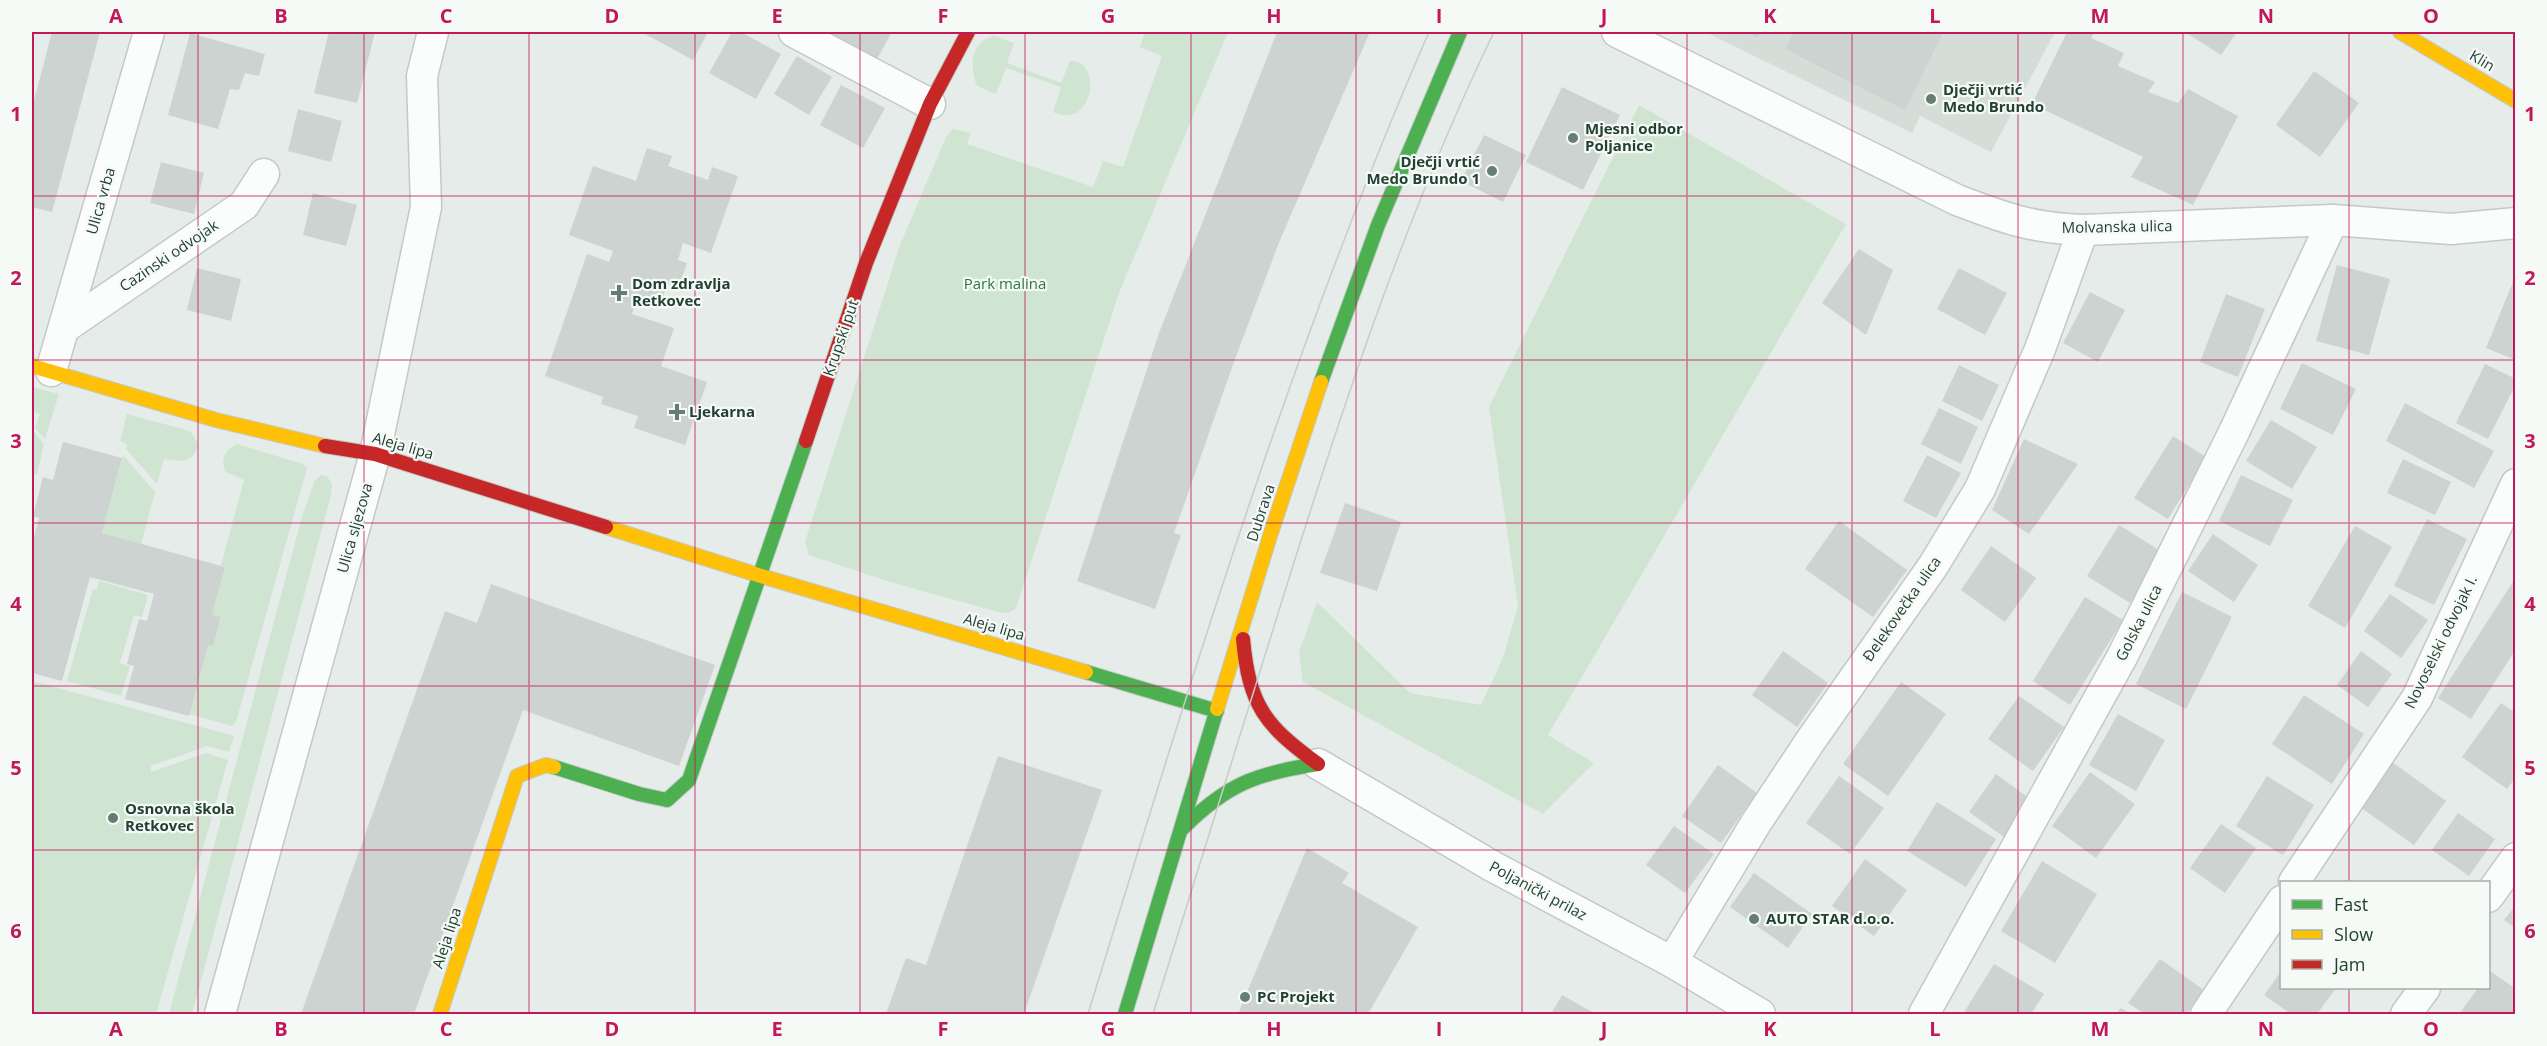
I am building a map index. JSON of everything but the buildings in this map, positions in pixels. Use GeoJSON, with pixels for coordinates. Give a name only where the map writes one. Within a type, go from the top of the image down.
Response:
{"type":"FeatureCollection","features":[{"type":"Feature","properties":{"kind":"street","name":"Ulica vrba"},"geometry":{"type":"LineString","coordinates":[[41,369],[64,328],[149,32]]}},
{"type":"Feature","properties":{"kind":"street","name":"Ulica sljezova"},"geometry":{"type":"LineString","coordinates":[[220,1014],[375,454],[426,207],[423,76],[433,32]]}},
{"type":"Feature","properties":{"kind":"street"},"geometry":{"type":"LineString","coordinates":[[794,32],[930,104]]}},
{"type":"Feature","properties":{"kind":"street","name":"Krupski put"},"geometry":{"type":"LineString","coordinates":[[761,576],[866,263],[930,104],[968,32]]}},
{"type":"Feature","properties":{"kind":"street","name":"Dubrava"},"geometry":{"type":"LineString","coordinates":[[1125,1014],[1243,626],[1306,429],[1368,253],[1460,32]]}},
{"type":"Feature","properties":{"kind":"street","name":"Molvanska ulica"},"geometry":{"type":"LineString","coordinates":[[1617,32],[1957,200],[2010,221],[2049,229],[2083,230],[2333,220],[2451,229],[2516,223]]}},
{"type":"Feature","properties":{"kind":"street","name":"Klin"},"geometry":{"type":"LineString","coordinates":[[2400,32],[2516,101]]}},
{"type":"Feature","properties":{"kind":"street","name":"Cazinski odvojak"},"geometry":{"type":"LineString","coordinates":[[64,328],[244,205],[264,174]]}},
{"type":"Feature","properties":{"kind":"street","name":"Golska ulica"},"geometry":{"type":"LineString","coordinates":[[1924,1014],[2122,657],[2234,432],[2333,220]]}},
{"type":"Feature","properties":{"kind":"street","name":"Đelekovečka ulica"},"geometry":{"type":"LineString","coordinates":[[1672,962],[1756,823],[1809,743],[1933,567],[1980,489],[2040,349],[2083,230]]}},
{"type":"Feature","properties":{"kind":"street","name":"Aleja lipa"},"geometry":{"type":"LineString","coordinates":[[41,369],[216,420],[315,444],[375,454],[761,576],[1217,711]]}},
{"type":"Feature","properties":{"kind":"street","name":"Novoselski odvojak I."},"geometry":{"type":"LineString","coordinates":[[2295,881],[2417,698],[2516,484]]}},
{"type":"Feature","properties":{"kind":"street","name":"Aleja lipa"},"geometry":{"type":"LineString","coordinates":[[440,1014],[517,776],[546,765],[639,794],[667,800],[689,780],[761,576]]}},
{"type":"Feature","properties":{"kind":"street"},"geometry":{"type":"LineString","coordinates":[[1243,626],[1246,670],[1252,694],[1262,714],[1281,738],[1318,764]]}},
{"type":"Feature","properties":{"kind":"street"},"geometry":{"type":"LineString","coordinates":[[1183,828],[1221,794],[1237,785],[1284,769],[1318,764]]}},
{"type":"Feature","properties":{"kind":"street","name":"Poljanički prilaz"},"geometry":{"type":"LineString","coordinates":[[1318,764],[1492,866],[1672,962],[1760,1014]]}},
{"type":"Feature","properties":{"kind":"street"},"geometry":{"type":"LineString","coordinates":[[2490,894],[2516,858]]}},
{"type":"Feature","properties":{"kind":"street"},"geometry":{"type":"LineString","coordinates":[[2206,1014],[2280,904]]}},
{"type":"Feature","properties":{"kind":"street"},"geometry":{"type":"LineString","coordinates":[[2406,1014],[2424,989]]}},
{"type":"Feature","properties":{"kind":"shaded area","name":"Dječji vrtić Medo Brundo"},"geometry":{"type":"Polygon","coordinates":[[[1705,32],[2055,32],[1991,152],[1920,116],[1912,133],[1705,32]]]}},
{"type":"Feature","properties":{"kind":"green space","name":"Park malina"},"geometry":{"type":"Polygon","coordinates":[[[1145,32],[1228,32],[1119,293],[1016,608],[1009,613],[1002,613],[890,582],[809,555],[805,542],[900,245],[946,137],[953,129],[971,133],[967,144],[1093,187],[1103,161],[1123,167],[1162,56],[1140,47],[1145,32]]]}},
{"type":"Feature","properties":{"kind":"green space"},"geometry":{"type":"Polygon","coordinates":[[[995,36],[1014,43],[1007,63],[1061,83],[1070,61],[1080,63],[1087,70],[1090,81],[1090,92],[1086,103],[1078,112],[1067,115],[1053,112],[1061,87],[1006,68],[996,94],[977,86],[973,71],[976,49],[981,43],[995,36]]]}},
{"type":"Feature","properties":{"kind":"green space"},"geometry":{"type":"Polygon","coordinates":[[[1639,105],[1846,224],[1548,735],[1594,763],[1543,814],[1303,682],[1299,652],[1317,602],[1410,693],[1481,705],[1503,658],[1518,606],[1489,407],[1639,105]]]}},
{"type":"Feature","properties":{"kind":"green space"},"geometry":{"type":"Polygon","coordinates":[[[32,387],[59,394],[45,439],[35,428],[40,414],[32,412],[32,387]]]}},
{"type":"Feature","properties":{"kind":"green space"},"geometry":{"type":"Polygon","coordinates":[[[127,414],[190,431],[198,444],[194,455],[186,460],[164,459],[157,484],[126,449],[127,444],[120,441],[127,414]]]}},
{"type":"Feature","properties":{"kind":"green space"},"geometry":{"type":"Polygon","coordinates":[[[32,429],[44,444],[37,475],[32,473],[32,429]]]}},
{"type":"Feature","properties":{"kind":"green space"},"geometry":{"type":"Polygon","coordinates":[[[237,444],[303,464],[307,468],[236,722],[232,726],[189,714],[208,645],[213,646],[221,618],[212,615],[225,567],[221,565],[244,480],[226,472],[223,464],[227,452],[237,444]]]}},
{"type":"Feature","properties":{"kind":"green space"},"geometry":{"type":"Polygon","coordinates":[[[123,455],[155,492],[141,544],[102,533],[123,455]]]}},
{"type":"Feature","properties":{"kind":"green space"},"geometry":{"type":"Polygon","coordinates":[[[321,475],[327,476],[332,484],[331,495],[192,1014],[169,1014],[301,520],[314,482],[321,475]]]}},
{"type":"Feature","properties":{"kind":"green space"},"geometry":{"type":"Polygon","coordinates":[[[99,581],[148,595],[142,617],[134,615],[120,663],[130,666],[121,696],[67,681],[93,589],[97,590],[99,581]]]}},
{"type":"Feature","properties":{"kind":"green space","name":"Osnovna škola Retkovec"},"geometry":{"type":"Polygon","coordinates":[[[32,681],[234,736],[229,752],[207,746],[151,766],[151,772],[206,753],[228,760],[156,1014],[32,1014],[32,681]]]}},
{"type":"Feature","properties":{"kind":"tram line"},"geometry":{"type":"LineString","coordinates":[[1088,1014],[1204,642],[1287,395],[1331,273],[1429,32]]}},
{"type":"Feature","properties":{"kind":"tram line"},"geometry":{"type":"LineString","coordinates":[[1153,1014],[1299,545],[1348,396],[1430,175],[1494,32]]}},
{"type":"Feature","properties":{"kind":"traffic: fast"},"geometry":{"type":"LineString","coordinates":[[1321,382],[1378,225],[1460,32]]}},
{"type":"Feature","properties":{"kind":"traffic: fast"},"geometry":{"type":"LineString","coordinates":[[554,767],[639,794],[667,800],[689,780],[806,441]]}},
{"type":"Feature","properties":{"kind":"traffic: fast"},"geometry":{"type":"LineString","coordinates":[[1086,672],[1217,711]]}},
{"type":"Feature","properties":{"kind":"traffic: fast"},"geometry":{"type":"LineString","coordinates":[[1125,1014],[1217,709]]}},
{"type":"Feature","properties":{"kind":"traffic: fast"},"geometry":{"type":"LineString","coordinates":[[1183,828],[1214,801],[1244,783],[1277,772],[1318,764]]}},
{"type":"Feature","properties":{"kind":"traffic: slow"},"geometry":{"type":"LineString","coordinates":[[2400,32],[2516,101]]}},
{"type":"Feature","properties":{"kind":"traffic: slow"},"geometry":{"type":"LineString","coordinates":[[32,366],[216,420],[325,446]]}},
{"type":"Feature","properties":{"kind":"traffic: slow"},"geometry":{"type":"LineString","coordinates":[[1217,709],[1270,536],[1321,382]]}},
{"type":"Feature","properties":{"kind":"traffic: slow"},"geometry":{"type":"LineString","coordinates":[[606,527],[761,576],[1086,672]]}},
{"type":"Feature","properties":{"kind":"traffic: slow"},"geometry":{"type":"LineString","coordinates":[[440,1014],[517,776],[546,765],[554,767]]}},
{"type":"Feature","properties":{"kind":"traffic: jam"},"geometry":{"type":"LineString","coordinates":[[806,441],[866,263],[930,104],[968,32]]}},
{"type":"Feature","properties":{"kind":"traffic: jam"},"geometry":{"type":"LineString","coordinates":[[325,446],[375,454],[606,527]]}},
{"type":"Feature","properties":{"kind":"traffic: jam"},"geometry":{"type":"LineString","coordinates":[[1243,639],[1250,681],[1255,698],[1263,712],[1285,738],[1318,764]]}},
{"type":"Feature","properties":{"kind":"place","name":"Dječji vrtić Medo Brundo"},"geometry":{"type":"Point","coordinates":[1931,99]}},
{"type":"Feature","properties":{"kind":"place","name":"Mjesni odbor Poljanice"},"geometry":{"type":"Point","coordinates":[1573,138]}},
{"type":"Feature","properties":{"kind":"place","name":"Dječji vrtić Medo Brundo 1"},"geometry":{"type":"Point","coordinates":[1492,171]}},
{"type":"Feature","properties":{"kind":"place","name":"Dom zdravlja Retkovec"},"geometry":{"type":"Point","coordinates":[619,293]}},
{"type":"Feature","properties":{"kind":"place","name":"Ljekarna"},"geometry":{"type":"Point","coordinates":[677,412]}},
{"type":"Feature","properties":{"kind":"place","name":"Osnovna škola Retkovec"},"geometry":{"type":"Point","coordinates":[113,818]}},
{"type":"Feature","properties":{"kind":"place","name":"AUTO STAR d.o.o."},"geometry":{"type":"Point","coordinates":[1754,919]}},
{"type":"Feature","properties":{"kind":"place","name":"PC Projekt"},"geometry":{"type":"Point","coordinates":[1245,997]}}]}
